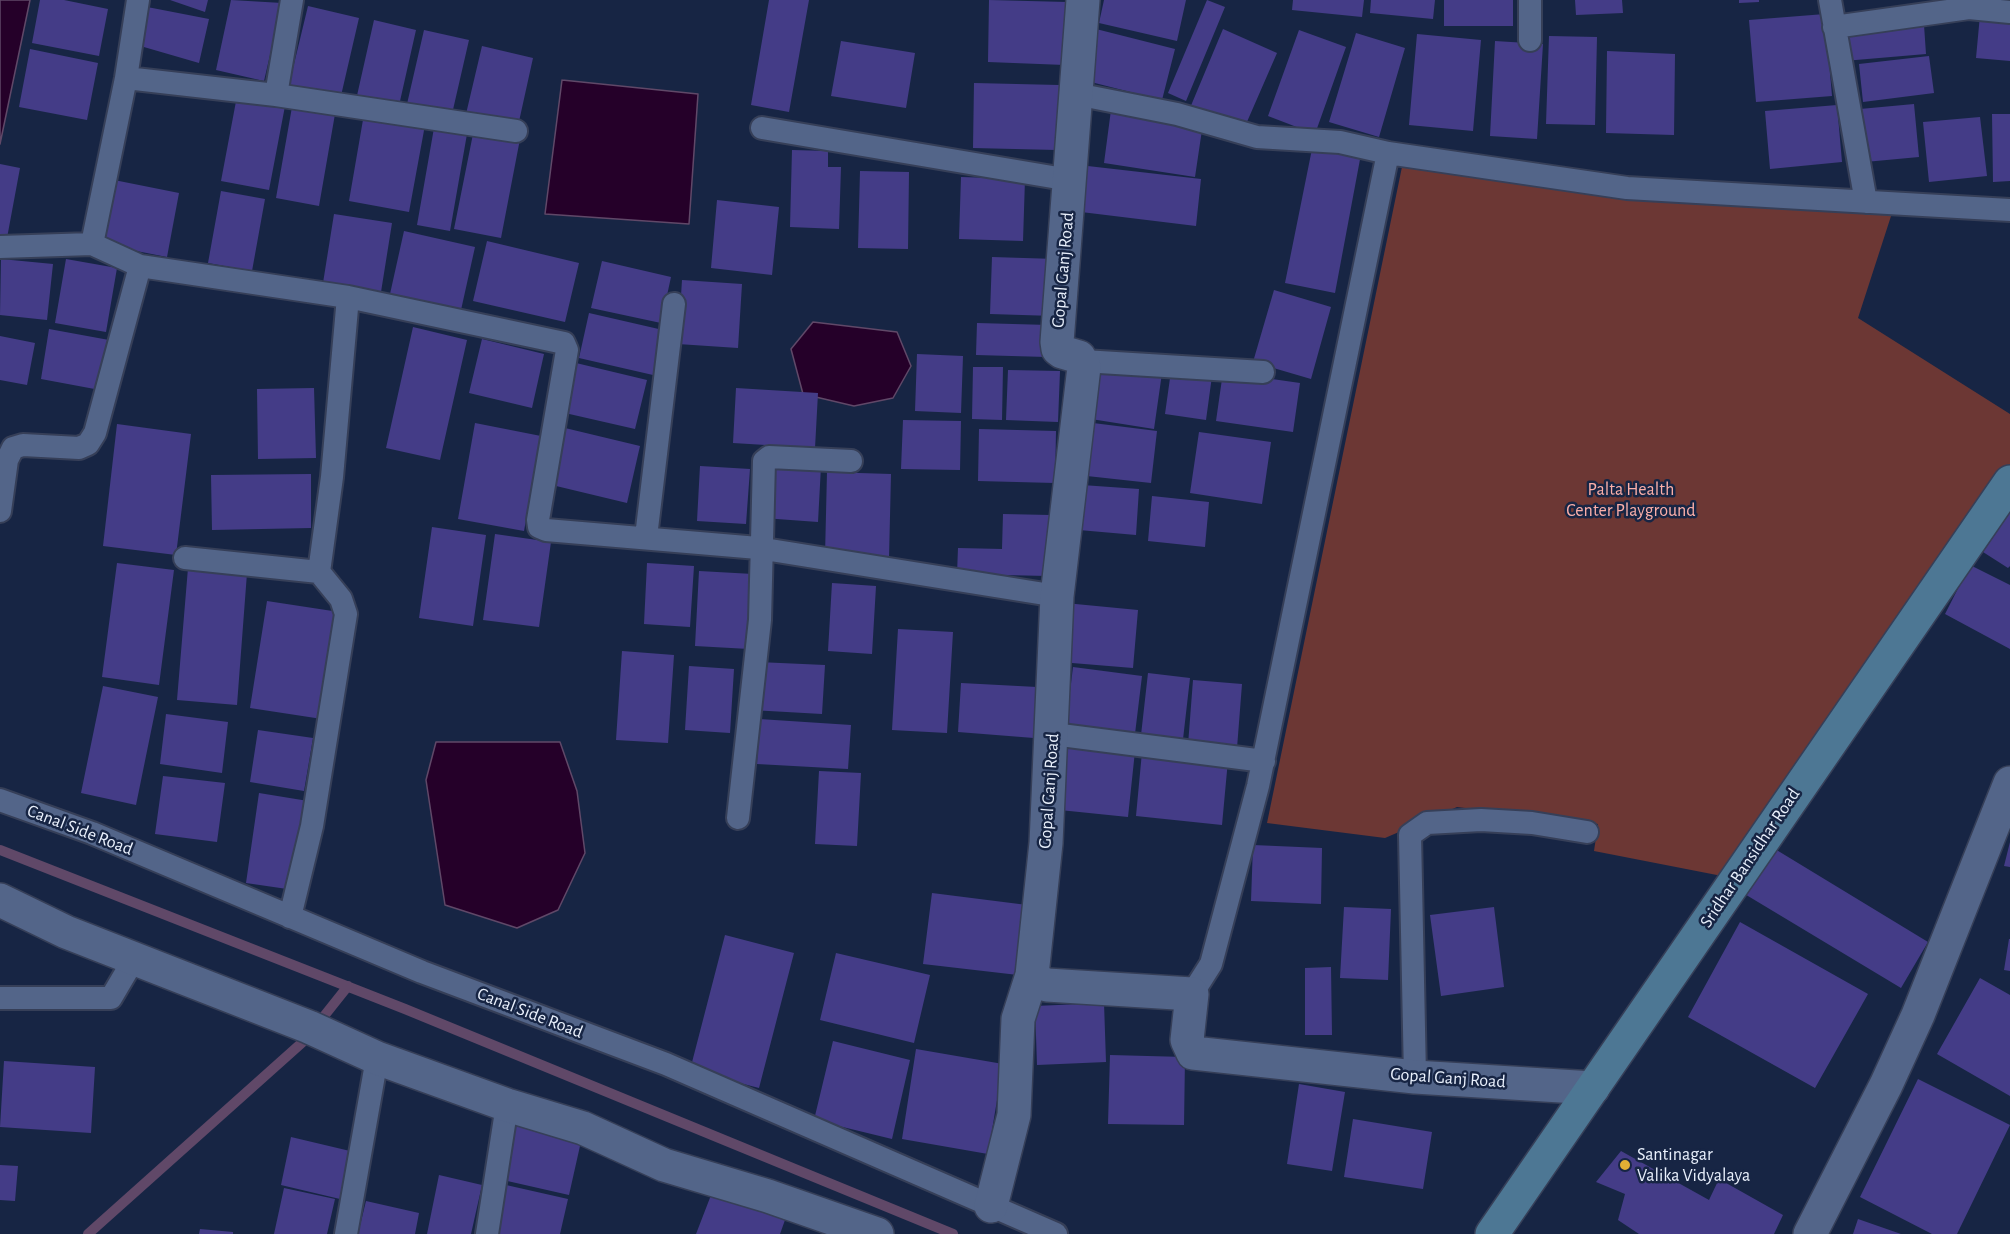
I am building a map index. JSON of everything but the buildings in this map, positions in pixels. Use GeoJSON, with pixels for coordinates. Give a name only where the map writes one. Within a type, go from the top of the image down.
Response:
{"type":"FeatureCollection","features":[{"type":"Feature","properties":{"kind":"street","name":"Gopal Ganj Road"},"geometry":{"type":"LineString","coordinates":[[991,1206],[1014,1115],[1018,1019],[1032,975],[1046,843],[1053,734],[1057,596],[1083,361],[1079,357],[1062,352],[1058,349],[1057,342],[1083,0]]}},
{"type":"Feature","properties":{"kind":"street","name":"Sridhar Bansidhar Road"},"geometry":{"type":"LineString","coordinates":[[1491,1234],[2010,482]]}},
{"type":"Feature","properties":{"kind":"street"},"geometry":{"type":"LineString","coordinates":[[1810,1234],[1886,1085],[1918,1015],[2010,783]]}},
{"type":"Feature","properties":{"kind":"street"},"geometry":{"type":"LineString","coordinates":[[0,900],[66,932],[314,1030],[377,1058],[507,1105],[583,1128],[664,1165],[877,1234]]}},
{"type":"Feature","properties":{"kind":"street"},"geometry":{"type":"LineString","coordinates":[[1032,975],[1035,980],[1047,985],[1192,994]]}},
{"type":"Feature","properties":{"kind":"street","name":"Gopal Ganj Road"},"geometry":{"type":"LineString","coordinates":[[1192,994],[1187,1040],[1188,1048],[1193,1053],[1414,1077],[1593,1088]]}},
{"type":"Feature","properties":{"kind":"lane"},"geometry":{"type":"LineString","coordinates":[[92,244],[126,78],[138,0]]}},
{"type":"Feature","properties":{"kind":"lane"},"geometry":{"type":"LineString","coordinates":[[276,95],[292,0]]}},
{"type":"Feature","properties":{"kind":"lane"},"geometry":{"type":"LineString","coordinates":[[1530,0],[1530,40]]}},
{"type":"Feature","properties":{"kind":"lane"},"geometry":{"type":"LineString","coordinates":[[1830,0],[1866,202]]}},
{"type":"Feature","properties":{"kind":"lane"},"geometry":{"type":"LineString","coordinates":[[1834,27],[1969,8],[2010,12]]}},
{"type":"Feature","properties":{"kind":"lane"},"geometry":{"type":"LineString","coordinates":[[126,78],[276,95],[516,131]]}},
{"type":"Feature","properties":{"kind":"lane"},"geometry":{"type":"LineString","coordinates":[[1076,94],[1177,114],[1257,137],[1340,142],[1388,153],[1627,188],[2010,210]]}},
{"type":"Feature","properties":{"kind":"lane"},"geometry":{"type":"LineString","coordinates":[[762,128],[1070,180]]}},
{"type":"Feature","properties":{"kind":"lane"},"geometry":{"type":"LineString","coordinates":[[1192,994],[1211,964],[1264,761],[1388,153]]}},
{"type":"Feature","properties":{"kind":"lane"},"geometry":{"type":"LineString","coordinates":[[0,247],[92,244],[140,266],[348,297],[564,343],[567,350],[539,527],[546,530],[646,537],[760,549],[1057,596]]}},
{"type":"Feature","properties":{"kind":"lane"},"geometry":{"type":"LineString","coordinates":[[0,511],[7,460],[14,448],[23,445],[79,448],[88,444],[95,433],[140,266]]}},
{"type":"Feature","properties":{"kind":"lane"},"geometry":{"type":"LineString","coordinates":[[319,572],[332,477],[348,297]]}},
{"type":"Feature","properties":{"kind":"lane"},"geometry":{"type":"LineString","coordinates":[[646,537],[674,304]]}},
{"type":"Feature","properties":{"kind":"lane"},"geometry":{"type":"LineString","coordinates":[[1083,361],[1263,372]]}},
{"type":"Feature","properties":{"kind":"lane"},"geometry":{"type":"LineString","coordinates":[[738,818],[760,620],[760,549],[766,458],[851,461]]}},
{"type":"Feature","properties":{"kind":"lane"},"geometry":{"type":"LineString","coordinates":[[185,558],[319,572],[341,599],[346,614],[312,826],[290,916]]}},
{"type":"Feature","properties":{"kind":"lane"},"geometry":{"type":"LineString","coordinates":[[1053,734],[1264,761]]}},
{"type":"Feature","properties":{"kind":"lane","name":"Canal Side Road"},"geometry":{"type":"LineString","coordinates":[[0,800],[92,833],[422,972],[666,1064],[1056,1234]]}},
{"type":"Feature","properties":{"kind":"lane"},"geometry":{"type":"LineString","coordinates":[[1414,1077],[1410,835],[1427,823],[1481,820],[1532,823],[1587,832]]}},
{"type":"Feature","properties":{"kind":"lane"},"geometry":{"type":"LineString","coordinates":[[0,998],[111,998],[134,959]]}},
{"type":"Feature","properties":{"kind":"lane"},"geometry":{"type":"LineString","coordinates":[[346,1234],[377,1058]]}},
{"type":"Feature","properties":{"kind":"lane"},"geometry":{"type":"LineString","coordinates":[[487,1234],[507,1105]]}},
{"type":"Feature","properties":{"kind":"green space","name":"Palta Health Center Playground"},"geometry":{"type":"Polygon","coordinates":[[[1403,162],[1892,213],[1858,318],[2010,414],[2010,470],[1722,876],[1594,851],[1598,824],[1457,807],[1385,838],[1267,823],[1403,162]]]}},
{"type":"Feature","properties":{"kind":"shaded area"},"geometry":{"type":"Polygon","coordinates":[[[0,0],[30,0],[0,144],[0,0]]]}},
{"type":"Feature","properties":{"kind":"shaded area"},"geometry":{"type":"Polygon","coordinates":[[[562,80],[698,94],[689,224],[545,214],[562,80]]]}},
{"type":"Feature","properties":{"kind":"shaded area"},"geometry":{"type":"Polygon","coordinates":[[[813,322],[897,332],[911,366],[893,398],[854,406],[803,394],[791,349],[813,322]]]}},
{"type":"Feature","properties":{"kind":"shaded area"},"geometry":{"type":"Polygon","coordinates":[[[436,742],[560,742],[577,791],[585,853],[558,910],[517,928],[445,905],[426,780],[436,742]]]}},
{"type":"Feature","properties":{"kind":"waterway"},"geometry":{"type":"LineString","coordinates":[[0,850],[405,1009],[953,1234]]}},
{"type":"Feature","properties":{"kind":"waterway"},"geometry":{"type":"LineString","coordinates":[[88,1234],[305,1040],[348,986]]}},
{"type":"Feature","properties":{"kind":"place","name":"Santinagar Valika Vidyalaya"},"geometry":{"type":"Point","coordinates":[1625,1165]}}]}
